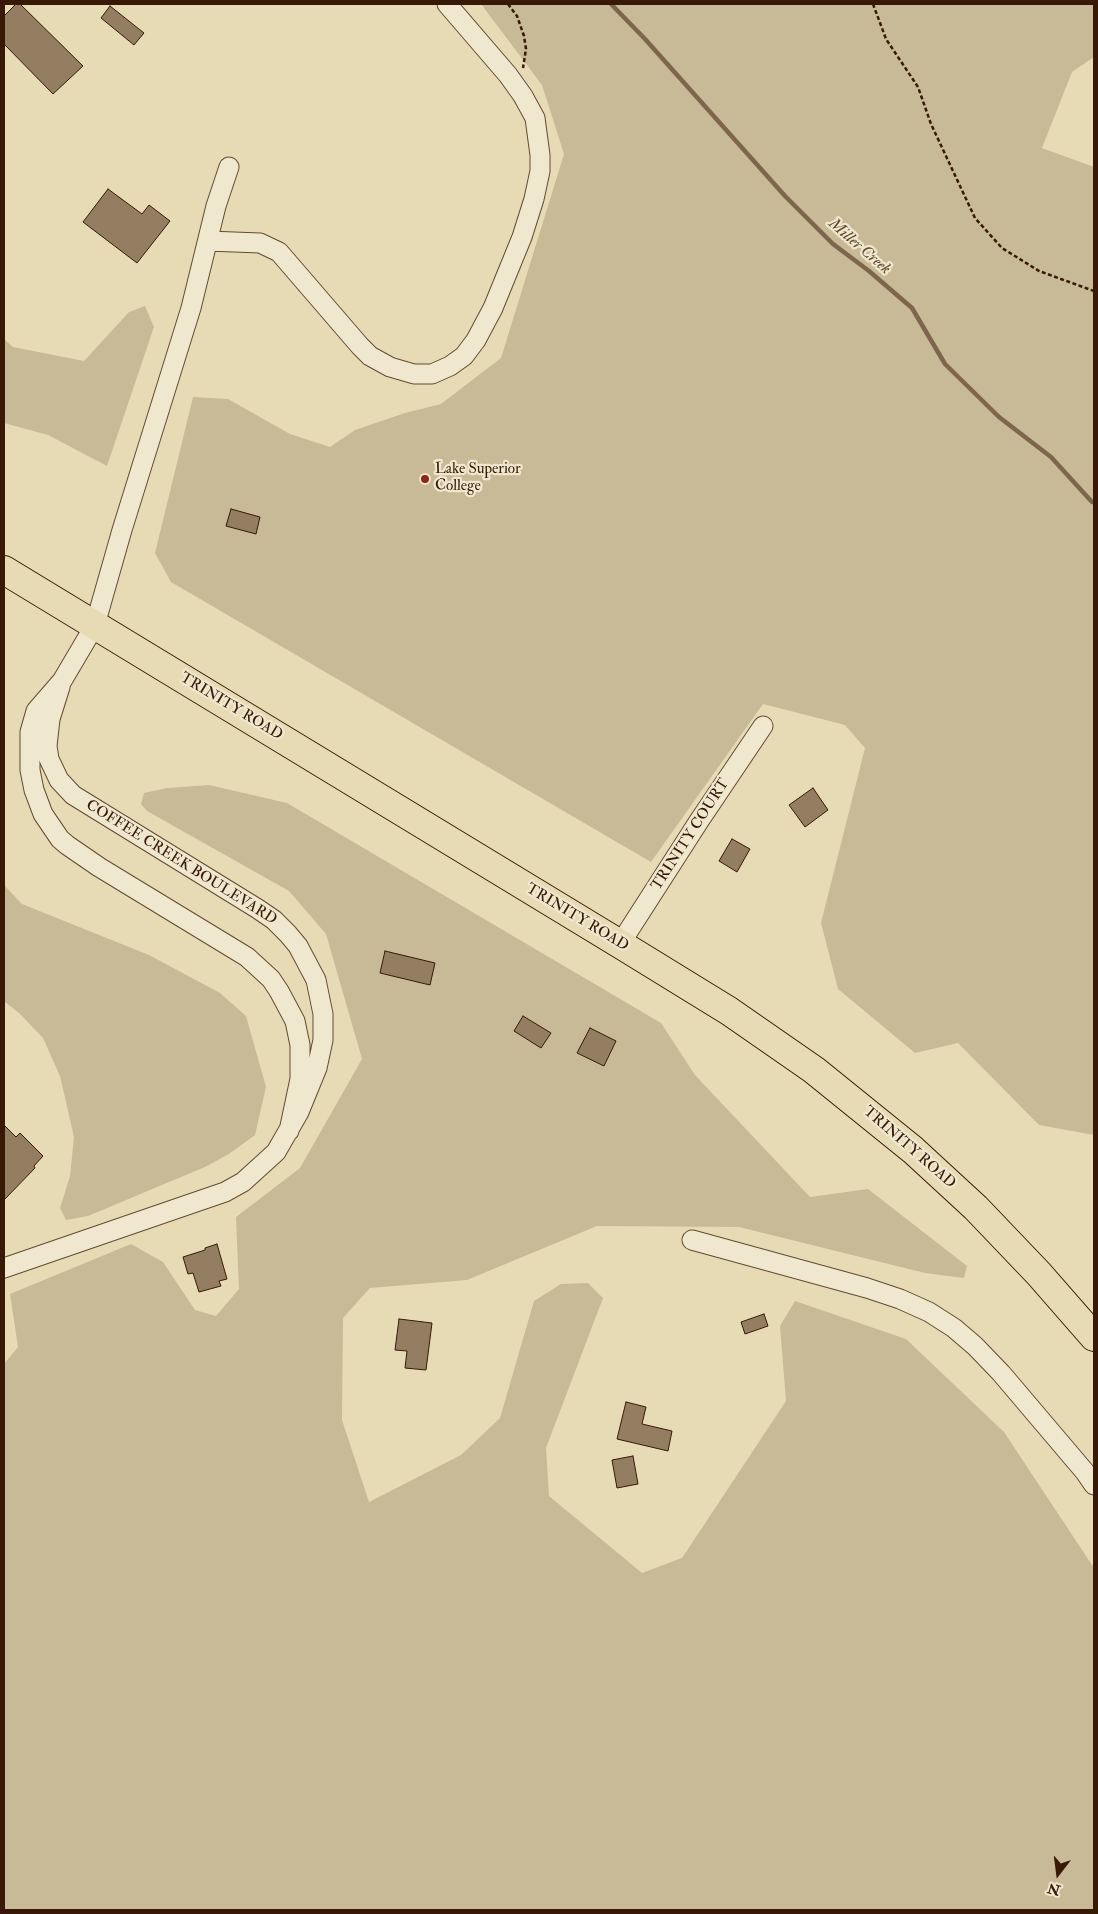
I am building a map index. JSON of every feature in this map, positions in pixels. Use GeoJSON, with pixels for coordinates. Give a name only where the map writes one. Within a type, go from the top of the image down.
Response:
{"type":"FeatureCollection","features":[{"type":"Feature","properties":{"kind":"highway","name":"TRINITY ROAD"},"geometry":{"type":"LineString","coordinates":[[4,570],[620,944],[778,1045],[821,1075],[882,1123],[976,1208],[1039,1274],[1094,1337]]}},
{"type":"Feature","properties":{"kind":"street"},"geometry":{"type":"LineString","coordinates":[[208,241],[253,242],[273,248],[292,265],[341,326],[370,356],[390,367],[424,375],[441,371],[464,356],[483,327],[515,256],[534,199],[540,171],[539,137],[532,112],[517,86],[447,4]]}},
{"type":"Feature","properties":{"kind":"street","name":"COFFEE CREEK BOULEVARD"},"geometry":{"type":"LineString","coordinates":[[229,167],[216,206],[191,308],[95,625],[62,681],[36,711],[30,732],[30,770],[34,790],[43,814],[60,839],[74,852],[247,957],[271,979],[295,1021],[300,1045],[300,1079],[289,1132]]}},
{"type":"Feature","properties":{"kind":"street","name":"COFFEE CREEK BOULEVARD"},"geometry":{"type":"LineString","coordinates":[[4,1268],[225,1192],[243,1182],[266,1163],[289,1132],[318,1068],[323,1040],[323,1014],[316,980],[298,946],[274,920],[66,789],[53,770],[47,746],[50,718],[62,681]]}},
{"type":"Feature","properties":{"kind":"street","name":"TRINITY COURT"},"geometry":{"type":"LineString","coordinates":[[620,944],[763,726]]}},
{"type":"Feature","properties":{"kind":"street"},"geometry":{"type":"LineString","coordinates":[[692,1240],[867,1288],[900,1299],[929,1312],[954,1328],[975,1346],[1013,1387],[1094,1485]]}},
{"type":"Feature","properties":{"kind":"path"},"geometry":{"type":"LineString","coordinates":[[508,4],[517,16],[526,49],[524,64],[517,86]]}},
{"type":"Feature","properties":{"kind":"path"},"geometry":{"type":"LineString","coordinates":[[873,4],[886,39],[918,87],[931,124],[974,218],[1002,248],[1038,272],[1094,291]]}},
{"type":"Feature","properties":{"kind":"shaded area","name":"Lake Superior College"},"geometry":{"type":"Polygon","coordinates":[[[481,4],[1094,4],[1094,57],[1072,72],[1042,148],[1094,167],[1094,1135],[1039,1125],[958,1043],[915,1053],[838,989],[821,923],[865,748],[845,725],[763,704],[651,862],[171,582],[155,553],[193,397],[228,399],[290,434],[330,447],[355,430],[405,413],[441,404],[501,358],[564,154],[542,85],[481,4]]]}},
{"type":"Feature","properties":{"kind":"shaded area"},"geometry":{"type":"Polygon","coordinates":[[[145,306],[154,327],[107,466],[48,435],[4,423],[4,339],[13,347],[84,361],[129,312],[145,306]]]}},
{"type":"Feature","properties":{"kind":"shaded area"},"geometry":{"type":"Polygon","coordinates":[[[209,785],[287,803],[661,1023],[695,1075],[810,1197],[868,1189],[967,1266],[964,1278],[925,1273],[739,1227],[597,1226],[467,1280],[370,1288],[343,1318],[342,1420],[369,1502],[461,1455],[500,1418],[534,1301],[561,1284],[588,1283],[603,1298],[546,1448],[549,1496],[642,1573],[682,1558],[786,1401],[780,1326],[795,1301],[906,1339],[1004,1432],[1094,1568],[1094,1910],[4,1910],[4,1364],[18,1347],[10,1294],[131,1244],[163,1262],[195,1310],[216,1316],[239,1289],[236,1217],[300,1168],[362,1059],[326,934],[289,891],[147,811],[141,804],[144,793],[167,788],[209,785]]]}},
{"type":"Feature","properties":{"kind":"shaded area"},"geometry":{"type":"Polygon","coordinates":[[[4,885],[22,904],[149,955],[220,993],[246,1016],[266,1087],[255,1135],[229,1154],[205,1167],[88,1216],[66,1220],[60,1208],[70,1176],[74,1137],[60,1076],[43,1038],[20,1014],[4,1001],[4,885]]]}},
{"type":"Feature","properties":{"kind":"building"},"geometry":{"type":"Polygon","coordinates":[[[16,4],[20,4],[83,66],[53,94],[4,44],[4,16],[16,4]]]}},
{"type":"Feature","properties":{"kind":"building"},"geometry":{"type":"Polygon","coordinates":[[[110,6],[144,33],[134,45],[101,18],[110,6]]]}},
{"type":"Feature","properties":{"kind":"building"},"geometry":{"type":"Polygon","coordinates":[[[108,189],[142,214],[149,205],[170,221],[137,263],[83,222],[108,189]]]}},
{"type":"Feature","properties":{"kind":"building"},"geometry":{"type":"Polygon","coordinates":[[[231,509],[260,517],[256,534],[226,526],[231,509]]]}},
{"type":"Feature","properties":{"kind":"building"},"geometry":{"type":"Polygon","coordinates":[[[813,788],[828,810],[805,827],[789,805],[813,788]]]}},
{"type":"Feature","properties":{"kind":"building"},"geometry":{"type":"Polygon","coordinates":[[[732,839],[750,849],[737,872],[719,861],[732,839]]]}},
{"type":"Feature","properties":{"kind":"building"},"geometry":{"type":"Polygon","coordinates":[[[385,951],[435,963],[430,985],[380,973],[385,951]]]}},
{"type":"Feature","properties":{"kind":"building"},"geometry":{"type":"Polygon","coordinates":[[[523,1016],[551,1033],[541,1048],[514,1031],[523,1016]]]}},
{"type":"Feature","properties":{"kind":"building"},"geometry":{"type":"Polygon","coordinates":[[[590,1028],[616,1041],[604,1066],[577,1053],[590,1028]]]}},
{"type":"Feature","properties":{"kind":"building"},"geometry":{"type":"Polygon","coordinates":[[[4,1125],[16,1137],[20,1133],[43,1156],[34,1166],[35,1168],[4,1200],[4,1125]]]}},
{"type":"Feature","properties":{"kind":"building"},"geometry":{"type":"Polygon","coordinates":[[[217,1244],[227,1279],[219,1281],[221,1286],[199,1292],[193,1273],[188,1274],[183,1257],[217,1244]]]}},
{"type":"Feature","properties":{"kind":"building"},"geometry":{"type":"Polygon","coordinates":[[[764,1314],[768,1326],[745,1334],[741,1322],[764,1314]]]}},
{"type":"Feature","properties":{"kind":"building"},"geometry":{"type":"Polygon","coordinates":[[[399,1319],[432,1323],[426,1370],[405,1368],[407,1351],[395,1350],[399,1319]]]}},
{"type":"Feature","properties":{"kind":"building"},"geometry":{"type":"Polygon","coordinates":[[[626,1402],[646,1407],[642,1424],[672,1431],[668,1451],[617,1439],[626,1402]]]}},
{"type":"Feature","properties":{"kind":"building"},"geometry":{"type":"Polygon","coordinates":[[[633,1456],[638,1484],[617,1488],[612,1460],[633,1456]]]}},
{"type":"Feature","properties":{"kind":"waterway","name":"Miller Creek"},"geometry":{"type":"LineString","coordinates":[[611,4],[645,39],[785,196],[833,244],[869,271],[912,308],[945,364],[999,417],[1051,457],[1094,502]]}},
{"type":"Feature","properties":{"kind":"place","name":"Lake Superior College"},"geometry":{"type":"Point","coordinates":[425,479]}}]}
